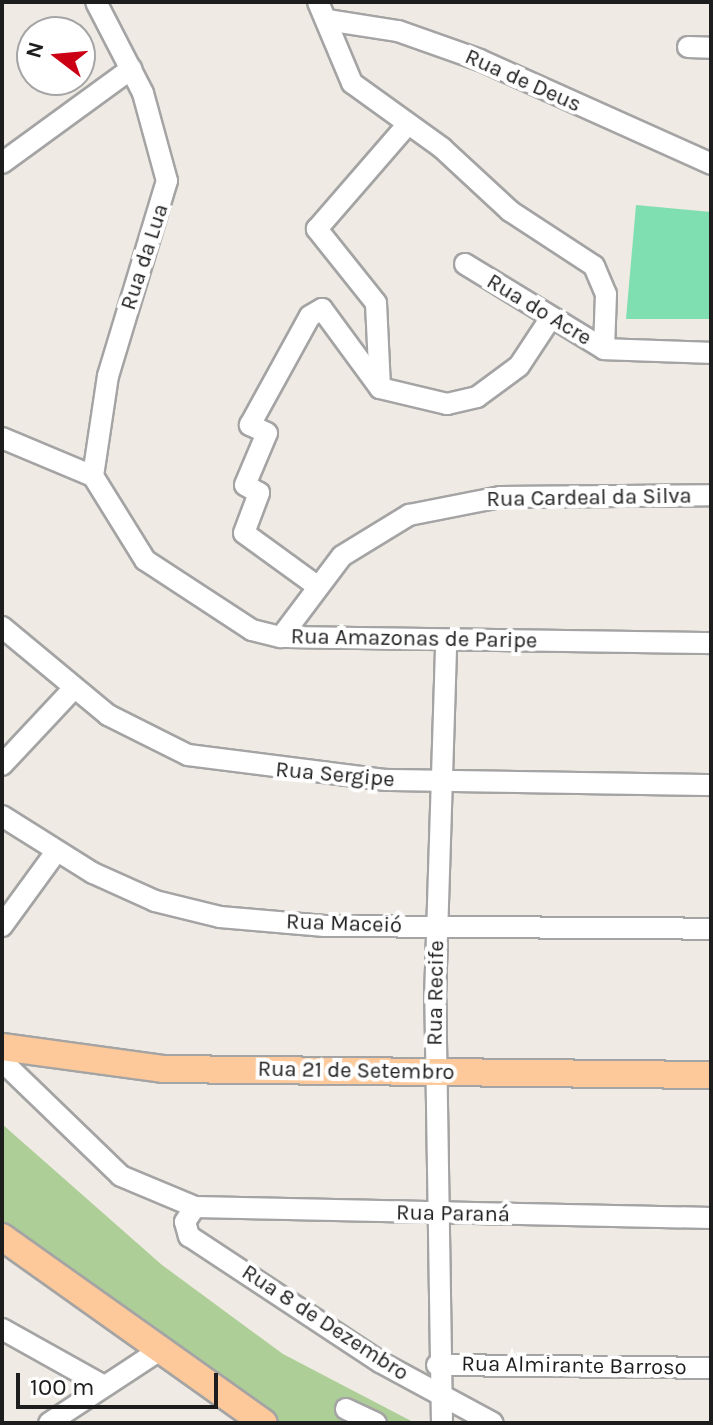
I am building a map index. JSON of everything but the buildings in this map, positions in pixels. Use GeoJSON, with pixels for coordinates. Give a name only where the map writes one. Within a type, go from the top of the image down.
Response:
{"type":"FeatureCollection","features":[{"type":"Feature","properties":{"kind":"main road","name":"Rua 21 de Setembro"},"geometry":{"type":"LineString","coordinates":[[2,1047],[104,1066],[711,1075]]}},
{"type":"Feature","properties":{"kind":"main road"},"geometry":{"type":"LineString","coordinates":[[2,1237],[264,1423]]}},
{"type":"Feature","properties":{"kind":"street","name":"Rua da Lua"},"geometry":{"type":"LineString","coordinates":[[93,476],[108,376],[167,181],[131,69],[96,2]]}},
{"type":"Feature","properties":{"kind":"street"},"geometry":{"type":"LineString","coordinates":[[323,11],[352,83],[408,124],[510,211],[594,266],[606,294],[604,349]]}},
{"type":"Feature","properties":{"kind":"street","name":"Rua de Deus"},"geometry":{"type":"LineString","coordinates":[[323,11],[398,31],[480,60],[711,164]]}},
{"type":"Feature","properties":{"kind":"street"},"geometry":{"type":"LineString","coordinates":[[688,47],[711,48]]}},
{"type":"Feature","properties":{"kind":"street"},"geometry":{"type":"LineString","coordinates":[[2,163],[131,69]]}},
{"type":"Feature","properties":{"kind":"street"},"geometry":{"type":"LineString","coordinates":[[380,388],[376,303],[317,229],[408,124]]}},
{"type":"Feature","properties":{"kind":"street","name":"Rua do Acre"},"geometry":{"type":"LineString","coordinates":[[465,264],[550,319],[604,349],[711,353]]}},
{"type":"Feature","properties":{"kind":"street"},"geometry":{"type":"LineString","coordinates":[[317,586],[244,533],[259,493],[245,485],[267,433],[250,425],[289,344],[322,309],[380,388],[447,404],[477,397],[519,366],[550,319]]}},
{"type":"Feature","properties":{"kind":"street"},"geometry":{"type":"LineString","coordinates":[[2,438],[93,476]]}},
{"type":"Feature","properties":{"kind":"street","name":"Rua Amazonas de Paripe"},"geometry":{"type":"LineString","coordinates":[[93,476],[126,536],[162,575],[224,617],[281,637],[711,643]]}},
{"type":"Feature","properties":{"kind":"street","name":"Rua Cardeal da Silva"},"geometry":{"type":"LineString","coordinates":[[281,637],[317,586],[373,534],[458,503],[711,495]]}},
{"type":"Feature","properties":{"kind":"street","name":"Rua Sergipe"},"geometry":{"type":"LineString","coordinates":[[2,627],[74,688],[149,740],[188,755],[339,778],[711,785]]}},
{"type":"Feature","properties":{"kind":"street","name":"Rua Recife"},"geometry":{"type":"LineString","coordinates":[[442,1423],[437,1365],[435,1072],[446,640]]}},
{"type":"Feature","properties":{"kind":"street"},"geometry":{"type":"LineString","coordinates":[[2,765],[74,688]]}},
{"type":"Feature","properties":{"kind":"street","name":"Rua Maceió"},"geometry":{"type":"LineString","coordinates":[[2,816],[56,852],[189,912],[325,926],[711,929]]}},
{"type":"Feature","properties":{"kind":"street"},"geometry":{"type":"LineString","coordinates":[[2,926],[56,852]]}},
{"type":"Feature","properties":{"kind":"street"},"geometry":{"type":"LineString","coordinates":[[2,1061],[121,1176],[195,1207]]}},
{"type":"Feature","properties":{"kind":"street","name":"Rua Paraná"},"geometry":{"type":"LineString","coordinates":[[195,1207],[711,1218]]}},
{"type":"Feature","properties":{"kind":"street","name":"Rua 8 de Dezembro"},"geometry":{"type":"LineString","coordinates":[[195,1207],[185,1222],[189,1236],[438,1393],[493,1423]]}},
{"type":"Feature","properties":{"kind":"street"},"geometry":{"type":"LineString","coordinates":[[2,1329],[104,1386]]}},
{"type":"Feature","properties":{"kind":"street"},"geometry":{"type":"LineString","coordinates":[[49,1423],[160,1350]]}},
{"type":"Feature","properties":{"kind":"street","name":"Rua Almirante Barroso"},"geometry":{"type":"LineString","coordinates":[[437,1365],[711,1368]]}},
{"type":"Feature","properties":{"kind":"street"},"geometry":{"type":"LineString","coordinates":[[346,1409],[376,1423]]}},
{"type":"Feature","properties":{"kind":"green space"},"geometry":{"type":"Polygon","coordinates":[[[636,205],[711,212],[711,319],[626,319],[636,205]]]}},
{"type":"Feature","properties":{"kind":"green space"},"geometry":{"type":"Polygon","coordinates":[[[2,1124],[162,1265],[283,1354],[415,1423],[265,1423],[2,1234],[2,1124]]]}}]}
